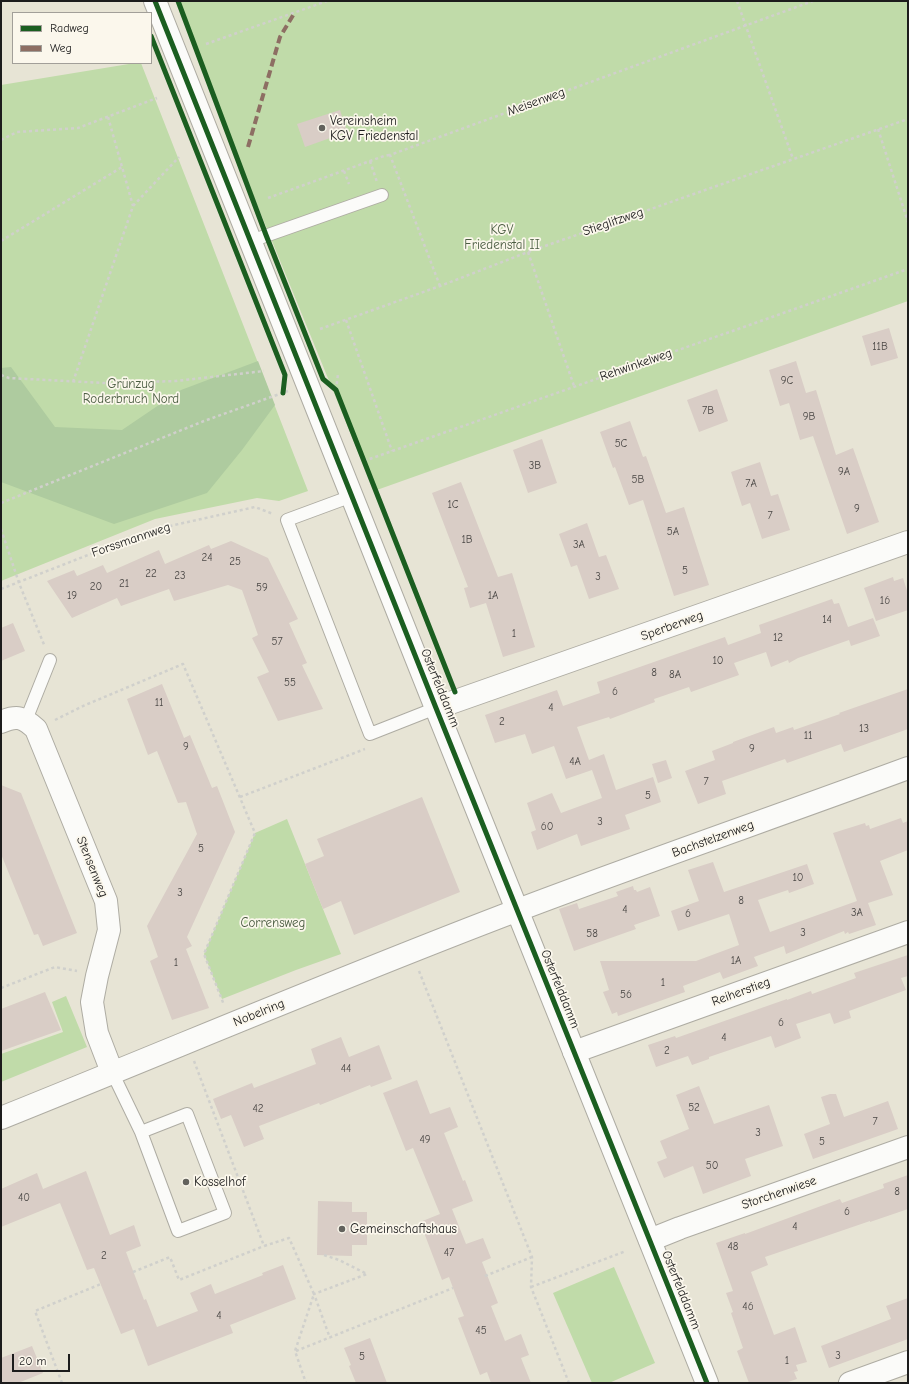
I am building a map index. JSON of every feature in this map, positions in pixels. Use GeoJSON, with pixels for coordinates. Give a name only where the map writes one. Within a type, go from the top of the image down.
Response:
{"type":"FeatureCollection","features":[{"type":"Feature","properties":{"kind":"street","name":"Osterfelddamm"},"geometry":{"type":"LineString","coordinates":[[155,1],[517,911],[707,1383]]}},
{"type":"Feature","properties":{"kind":"street","name":"Sperberweg"},"geometry":{"type":"LineString","coordinates":[[436,708],[908,542]]}},
{"type":"Feature","properties":{"kind":"street"},"geometry":{"type":"LineString","coordinates":[[1,722],[12,718],[31,724]]}},
{"type":"Feature","properties":{"kind":"street","name":"Stensenweg"},"geometry":{"type":"LineString","coordinates":[[31,724],[106,901],[109,930],[92,1002],[97,1033],[112,1072]]}},
{"type":"Feature","properties":{"kind":"street","name":"Bachstelzenweg"},"geometry":{"type":"LineString","coordinates":[[517,911],[908,768]]}},
{"type":"Feature","properties":{"kind":"street","name":"Nobelring"},"geometry":{"type":"LineString","coordinates":[[1,1118],[411,952],[517,911]]}},
{"type":"Feature","properties":{"kind":"street","name":"Reiherstieg"},"geometry":{"type":"LineString","coordinates":[[574,1052],[908,932]]}},
{"type":"Feature","properties":{"kind":"street","name":"Storchenwiese"},"geometry":{"type":"LineString","coordinates":[[650,1240],[908,1147]]}},
{"type":"Feature","properties":{"kind":"street"},"geometry":{"type":"LineString","coordinates":[[850,1383],[908,1362]]}},
{"type":"Feature","properties":{"kind":"lane"},"geometry":{"type":"LineString","coordinates":[[251,241],[382,195]]}},
{"type":"Feature","properties":{"kind":"lane"},"geometry":{"type":"LineString","coordinates":[[352,496],[287,520],[370,734],[436,708]]}},
{"type":"Feature","properties":{"kind":"lane"},"geometry":{"type":"LineString","coordinates":[[31,724],[50,660]]}},
{"type":"Feature","properties":{"kind":"lane"},"geometry":{"type":"LineString","coordinates":[[112,1072],[141,1132],[178,1231],[225,1213],[188,1114],[141,1132]]}},
{"type":"Feature","properties":{"kind":"path"},"geometry":{"type":"LineString","coordinates":[[206,44],[327,1]]}},
{"type":"Feature","properties":{"kind":"path"},"geometry":{"type":"LineString","coordinates":[[737,1],[793,160]]}},
{"type":"Feature","properties":{"kind":"path"},"geometry":{"type":"LineString","coordinates":[[1,140],[17,132],[78,128],[157,98]]}},
{"type":"Feature","properties":{"kind":"path"},"geometry":{"type":"LineString","coordinates":[[108,117],[133,206]]}},
{"type":"Feature","properties":{"kind":"path"},"geometry":{"type":"LineString","coordinates":[[878,129],[908,222]]}},
{"type":"Feature","properties":{"kind":"path"},"geometry":{"type":"LineString","coordinates":[[390,155],[440,286]]}},
{"type":"Feature","properties":{"kind":"path"},"geometry":{"type":"LineString","coordinates":[[73,382],[133,206],[179,157]]}},
{"type":"Feature","properties":{"kind":"path"},"geometry":{"type":"LineString","coordinates":[[370,161],[382,195]]}},
{"type":"Feature","properties":{"kind":"path"},"geometry":{"type":"LineString","coordinates":[[1,241],[122,167]]}},
{"type":"Feature","properties":{"kind":"path"},"geometry":{"type":"LineString","coordinates":[[344,171],[349,184]]}},
{"type":"Feature","properties":{"kind":"path"},"geometry":{"type":"LineString","coordinates":[[528,252],[574,386]]}},
{"type":"Feature","properties":{"kind":"path"},"geometry":{"type":"LineString","coordinates":[[346,320],[392,451]]}},
{"type":"Feature","properties":{"kind":"path"},"geometry":{"type":"LineString","coordinates":[[1,374],[9,378],[104,383],[176,381],[264,371]]}},
{"type":"Feature","properties":{"kind":"path"},"geometry":{"type":"LineString","coordinates":[[334,388],[338,374]]}},
{"type":"Feature","properties":{"kind":"path"},"geometry":{"type":"LineString","coordinates":[[1,503],[284,390]]}},
{"type":"Feature","properties":{"kind":"path"},"geometry":{"type":"LineString","coordinates":[[1,529],[19,583],[50,660]]}},
{"type":"Feature","properties":{"kind":"path"},"geometry":{"type":"LineString","coordinates":[[31,724],[83,706],[183,664],[255,833],[204,954],[232,1024]]}},
{"type":"Feature","properties":{"kind":"path"},"geometry":{"type":"LineString","coordinates":[[240,797],[374,746],[370,734]]}},
{"type":"Feature","properties":{"kind":"path"},"geometry":{"type":"LineString","coordinates":[[411,952],[532,1257],[531,1287],[569,1383]]}},
{"type":"Feature","properties":{"kind":"path"},"geometry":{"type":"LineString","coordinates":[[1,988],[55,967],[97,976]]}},
{"type":"Feature","properties":{"kind":"path"},"geometry":{"type":"LineString","coordinates":[[187,1042],[264,1246]]}},
{"type":"Feature","properties":{"kind":"path"},"geometry":{"type":"LineString","coordinates":[[133,1272],[170,1257],[179,1280],[264,1246],[289,1238],[314,1294],[330,1338]]}},
{"type":"Feature","properties":{"kind":"path"},"geometry":{"type":"LineString","coordinates":[[531,1287],[626,1251],[650,1240]]}},
{"type":"Feature","properties":{"kind":"path"},"geometry":{"type":"LineString","coordinates":[[314,1294],[367,1274],[339,1260],[324,1255]]}},
{"type":"Feature","properties":{"kind":"path"},"geometry":{"type":"LineString","coordinates":[[485,1276],[532,1257]]}},
{"type":"Feature","properties":{"kind":"path"},"geometry":{"type":"LineString","coordinates":[[62,1383],[35,1311],[101,1284]]}},
{"type":"Feature","properties":{"kind":"path"},"geometry":{"type":"LineString","coordinates":[[295,1352],[454,1288]]}},
{"type":"Feature","properties":{"kind":"path"},"geometry":{"type":"LineString","coordinates":[[306,1383],[295,1352],[314,1294]]}},
{"type":"Feature","properties":{"kind":"green space","name":"KGV Friedenstal II"},"geometry":{"type":"Polygon","coordinates":[[[182,1],[908,1],[908,301],[374,491],[225,126],[177,4],[182,1]]]}},
{"type":"Feature","properties":{"kind":"green space","name":"Grünzug Roderbruch Nord"},"geometry":{"type":"Polygon","coordinates":[[[129,64],[141,64],[308,491],[279,501],[257,498],[155,519],[1,581],[1,85],[129,64]]]}},
{"type":"Feature","properties":{"kind":"green space"},"geometry":{"type":"Polygon","coordinates":[[[258,361],[275,405],[242,450],[207,493],[114,524],[1,482],[1,368],[11,367],[55,427],[122,430],[181,390],[258,361]]]}},
{"type":"Feature","properties":{"kind":"green space","name":"Corrensweg"},"geometry":{"type":"Polygon","coordinates":[[[287,819],[341,954],[222,999],[204,954],[255,833],[287,819]]]}},
{"type":"Feature","properties":{"kind":"green space"},"geometry":{"type":"Polygon","coordinates":[[[66,996],[87,1047],[1,1082],[1,1054],[63,1032],[52,1002],[66,996]]]}},
{"type":"Feature","properties":{"kind":"green space"},"geometry":{"type":"Polygon","coordinates":[[[614,1267],[655,1363],[609,1383],[592,1383],[553,1293],[614,1267]]]}},
{"type":"Feature","properties":{"kind":"building","name":"Vereinsheim KGV Friedenstal"},"geometry":{"type":"Polygon","coordinates":[[[340,110],[347,132],[305,147],[297,124],[340,110]]]}},
{"type":"Feature","properties":{"kind":"building"},"geometry":{"type":"Polygon","coordinates":[[[889,328],[898,358],[871,366],[862,336],[889,328]]]}},
{"type":"Feature","properties":{"kind":"building"},"geometry":{"type":"Polygon","coordinates":[[[796,361],[806,393],[816,390],[836,455],[853,448],[879,522],[847,534],[813,436],[800,440],[789,403],[780,406],[769,370],[796,361]]]}},
{"type":"Feature","properties":{"kind":"building"},"geometry":{"type":"Polygon","coordinates":[[[717,389],[728,421],[699,432],[687,400],[717,389]]]}},
{"type":"Feature","properties":{"kind":"building"},"geometry":{"type":"Polygon","coordinates":[[[630,421],[643,457],[646,456],[666,513],[684,507],[709,585],[674,596],[643,500],[629,505],[615,467],[613,468],[600,432],[630,421]]]}},
{"type":"Feature","properties":{"kind":"building"},"geometry":{"type":"Polygon","coordinates":[[[542,439],[557,483],[528,493],[513,450],[542,439]]]}},
{"type":"Feature","properties":{"kind":"building"},"geometry":{"type":"Polygon","coordinates":[[[760,462],[771,496],[778,494],[790,530],[762,539],[750,503],[742,506],[731,472],[760,462]]]}},
{"type":"Feature","properties":{"kind":"building"},"geometry":{"type":"Polygon","coordinates":[[[461,482],[498,577],[512,573],[535,647],[503,657],[486,603],[470,608],[464,588],[468,587],[432,493],[461,482]]]}},
{"type":"Feature","properties":{"kind":"building"},"geometry":{"type":"Polygon","coordinates":[[[587,523],[599,557],[606,555],[619,589],[589,599],[577,565],[571,567],[559,534],[587,523]]]}},
{"type":"Feature","properties":{"kind":"building"},"geometry":{"type":"Polygon","coordinates":[[[231,541],[268,558],[298,619],[289,623],[307,663],[302,665],[323,709],[278,721],[257,677],[269,672],[252,638],[258,635],[242,590],[228,585],[174,601],[169,589],[121,606],[117,598],[72,618],[47,581],[74,570],[77,576],[103,565],[107,573],[159,550],[165,564],[209,545],[211,549],[231,541]]]}},
{"type":"Feature","properties":{"kind":"building"},"geometry":{"type":"Polygon","coordinates":[[[893,577],[894,581],[903,578],[908,594],[908,610],[876,621],[864,588],[893,577]]]}},
{"type":"Feature","properties":{"kind":"building"},"geometry":{"type":"Polygon","coordinates":[[[832,599],[834,604],[839,603],[848,627],[873,618],[880,636],[851,646],[849,640],[798,658],[789,663],[788,660],[771,667],[766,652],[734,663],[739,675],[691,692],[689,687],[654,699],[655,702],[610,719],[609,717],[577,727],[589,760],[604,754],[616,790],[653,777],[661,802],[625,815],[630,829],[581,846],[577,834],[537,850],[531,832],[536,830],[527,803],[552,793],[561,813],[602,798],[592,770],[566,779],[554,746],[532,754],[525,734],[495,743],[485,715],[557,690],[563,706],[600,693],[597,682],[725,637],[728,645],[761,633],[759,625],[832,599]]]}},
{"type":"Feature","properties":{"kind":"building"},"geometry":{"type":"Polygon","coordinates":[[[13,623],[25,651],[1,661],[1,628],[13,623]]]}},
{"type":"Feature","properties":{"kind":"building"},"geometry":{"type":"Polygon","coordinates":[[[162,684],[184,738],[190,735],[212,788],[217,786],[235,832],[187,937],[192,946],[186,949],[209,1008],[172,1020],[150,961],[158,957],[147,926],[197,834],[186,802],[178,803],[157,751],[148,755],[127,699],[162,684]]]}},
{"type":"Feature","properties":{"kind":"building"},"geometry":{"type":"Polygon","coordinates":[[[908,689],[908,729],[844,752],[841,744],[787,763],[785,759],[722,781],[726,794],[698,804],[685,771],[715,760],[712,751],[774,727],[776,733],[793,727],[794,730],[908,689]]]}},
{"type":"Feature","properties":{"kind":"building"},"geometry":{"type":"Polygon","coordinates":[[[666,760],[672,778],[658,783],[652,764],[666,760]]]}},
{"type":"Feature","properties":{"kind":"building"},"geometry":{"type":"Polygon","coordinates":[[[1,785],[21,793],[77,933],[43,946],[38,934],[34,935],[1,854],[1,785]]]}},
{"type":"Feature","properties":{"kind":"building"},"geometry":{"type":"Polygon","coordinates":[[[422,797],[460,892],[354,935],[341,901],[323,909],[305,864],[324,856],[317,839],[422,797]]]}},
{"type":"Feature","properties":{"kind":"building"},"geometry":{"type":"Polygon","coordinates":[[[901,818],[903,823],[908,821],[908,850],[880,861],[893,895],[868,903],[876,925],[849,934],[848,932],[845,934],[844,931],[786,954],[784,946],[754,957],[758,966],[723,979],[720,972],[683,986],[685,992],[618,1016],[617,1012],[612,1014],[603,992],[609,990],[600,961],[696,961],[739,945],[729,914],[678,931],[671,911],[699,901],[688,870],[713,862],[724,892],[807,864],[814,884],[789,893],[788,890],[758,900],[770,932],[857,901],[833,833],[865,823],[866,826],[869,825],[870,829],[901,818]]]}},
{"type":"Feature","properties":{"kind":"building"},"geometry":{"type":"Polygon","coordinates":[[[633,886],[634,890],[637,892],[650,887],[660,916],[634,925],[636,929],[574,951],[559,909],[577,903],[579,909],[618,896],[616,892],[633,886]]]}},
{"type":"Feature","properties":{"kind":"building"},"geometry":{"type":"Polygon","coordinates":[[[908,955],[908,976],[901,978],[906,990],[849,1011],[851,1018],[834,1024],[830,1013],[796,1024],[801,1038],[775,1048],[771,1036],[709,1057],[709,1059],[692,1065],[688,1056],[656,1067],[648,1045],[675,1036],[676,1038],[811,991],[812,994],[856,978],[854,973],[908,955]]]}},
{"type":"Feature","properties":{"kind":"building"},"geometry":{"type":"Polygon","coordinates":[[[45,992],[61,1030],[1,1051],[1,1009],[45,992]]]}},
{"type":"Feature","properties":{"kind":"building"},"geometry":{"type":"Polygon","coordinates":[[[341,1037],[349,1057],[379,1045],[392,1079],[371,1087],[370,1085],[320,1105],[319,1103],[259,1126],[264,1139],[244,1147],[231,1115],[221,1119],[213,1099],[252,1083],[254,1088],[316,1064],[311,1049],[341,1037]]]}},
{"type":"Feature","properties":{"kind":"building"},"geometry":{"type":"Polygon","coordinates":[[[417,1080],[430,1114],[450,1107],[458,1127],[444,1133],[463,1181],[465,1180],[473,1201],[452,1209],[466,1244],[483,1238],[491,1258],[482,1262],[498,1303],[491,1306],[505,1341],[521,1334],[529,1355],[521,1358],[531,1383],[491,1383],[487,1372],[480,1375],[458,1318],[464,1316],[449,1277],[442,1280],[420,1222],[440,1214],[413,1148],[406,1151],[383,1093],[417,1080]]]}},
{"type":"Feature","properties":{"kind":"building"},"geometry":{"type":"Polygon","coordinates":[[[699,1086],[714,1124],[769,1105],[783,1146],[745,1159],[751,1176],[703,1194],[693,1166],[664,1178],[657,1162],[667,1158],[660,1141],[689,1129],[676,1095],[699,1086]]]}},
{"type":"Feature","properties":{"kind":"building"},"geometry":{"type":"Polygon","coordinates":[[[836,1094],[844,1117],[888,1101],[898,1129],[813,1159],[804,1134],[830,1124],[821,1097],[836,1094]]]}},
{"type":"Feature","properties":{"kind":"building"},"geometry":{"type":"Polygon","coordinates":[[[86,1171],[110,1235],[134,1225],[141,1246],[126,1252],[144,1300],[146,1299],[157,1327],[198,1311],[190,1293],[211,1284],[215,1294],[263,1275],[262,1273],[283,1265],[296,1299],[230,1325],[233,1333],[148,1366],[134,1329],[121,1334],[94,1268],[87,1270],[60,1203],[1,1227],[1,1189],[37,1173],[43,1189],[86,1171]]]}},
{"type":"Feature","properties":{"kind":"building"},"geometry":{"type":"Polygon","coordinates":[[[908,1175],[908,1209],[765,1257],[768,1265],[751,1272],[774,1335],[795,1327],[807,1362],[796,1365],[798,1371],[794,1372],[797,1379],[785,1383],[749,1383],[737,1351],[743,1348],[726,1293],[733,1291],[716,1243],[745,1234],[840,1199],[842,1203],[884,1188],[883,1184],[908,1175]]]}},
{"type":"Feature","properties":{"kind":"building","name":"Gemeinschaftshaus"},"geometry":{"type":"Polygon","coordinates":[[[318,1201],[352,1202],[352,1212],[367,1212],[367,1245],[352,1245],[352,1256],[317,1255],[318,1201]]]}},
{"type":"Feature","properties":{"kind":"building"},"geometry":{"type":"Polygon","coordinates":[[[908,1298],[908,1339],[829,1368],[821,1346],[891,1319],[886,1306],[908,1298]]]}},
{"type":"Feature","properties":{"kind":"building"},"geometry":{"type":"Polygon","coordinates":[[[370,1338],[387,1383],[356,1383],[349,1366],[351,1365],[344,1348],[370,1338]]]}},
{"type":"Feature","properties":{"kind":"building"},"geometry":{"type":"Polygon","coordinates":[[[32,1346],[43,1373],[18,1383],[1,1383],[1,1358],[32,1346]]]}},
{"type":"Feature","properties":{"kind":"marked path"},"geometry":{"type":"LineString","coordinates":[[248,147],[280,37],[295,12]]}},
{"type":"Feature","properties":{"kind":"cycle path"},"geometry":{"type":"LineString","coordinates":[[155,1],[436,708],[707,1383]]}},
{"type":"Feature","properties":{"kind":"cycle path"},"geometry":{"type":"LineString","coordinates":[[178,1],[266,235],[323,379],[336,390],[455,692]]}},
{"type":"Feature","properties":{"kind":"cycle path"},"geometry":{"type":"LineString","coordinates":[[152,39],[285,375],[283,393]]}},
{"type":"Feature","properties":{"kind":"place","name":"Vereinsheim KGV Friedenstal"},"geometry":{"type":"Point","coordinates":[322,128]}},
{"type":"Feature","properties":{"kind":"place","name":"Kosselhof"},"geometry":{"type":"Point","coordinates":[186,1182]}},
{"type":"Feature","properties":{"kind":"place","name":"Gemeinschaftshaus"},"geometry":{"type":"Point","coordinates":[342,1229]}}]}
